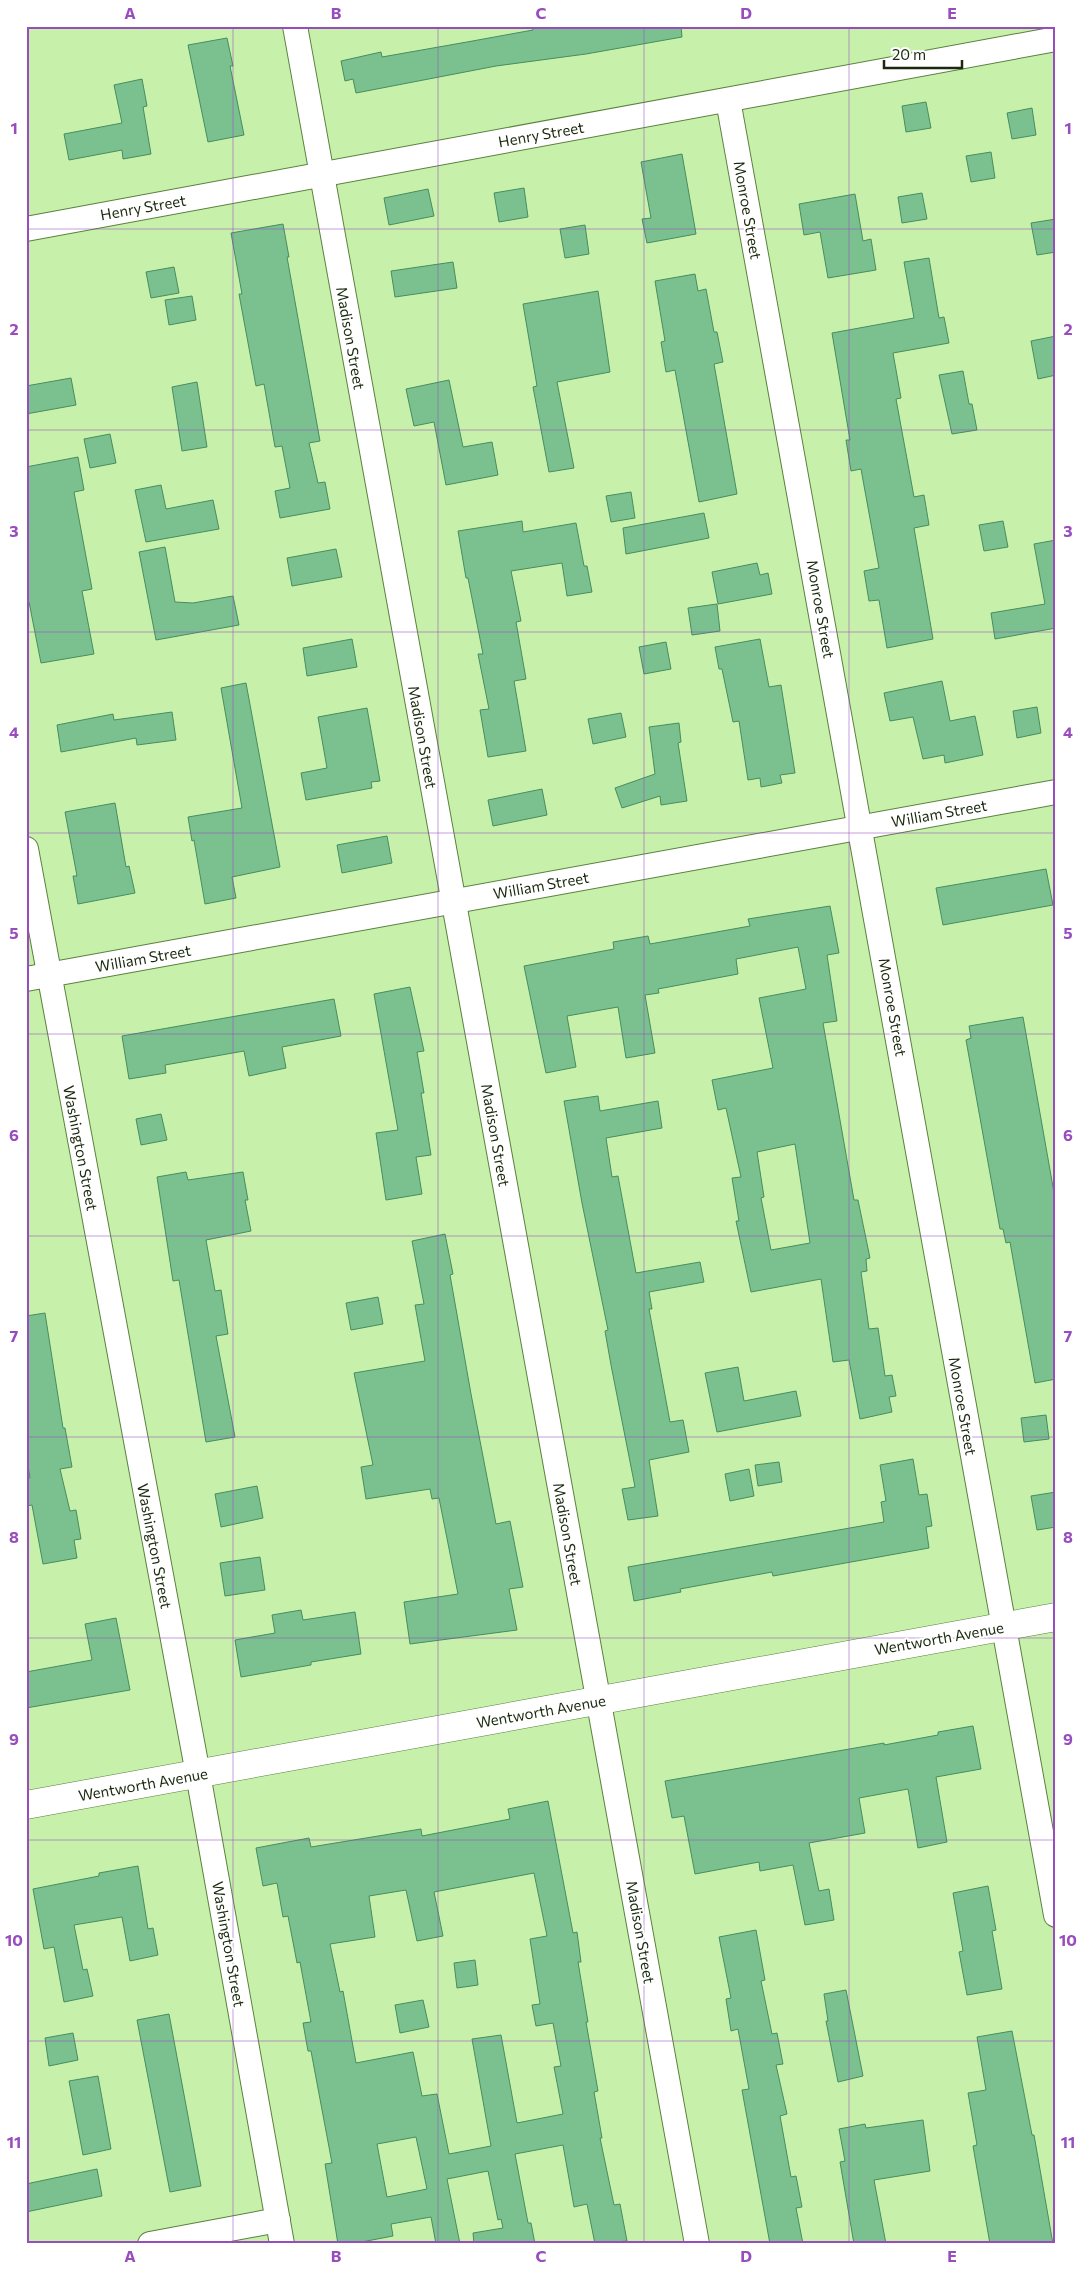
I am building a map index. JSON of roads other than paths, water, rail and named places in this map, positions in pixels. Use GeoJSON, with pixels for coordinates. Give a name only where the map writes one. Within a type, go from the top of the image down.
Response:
{"type":"FeatureCollection","features":[{"type":"Feature","properties":{"kind":"street","name":"Madison Street"},"geometry":{"type":"LineString","coordinates":[[295,26],[697,2244]]}},
{"type":"Feature","properties":{"kind":"street","name":"Henry Street"},"geometry":{"type":"LineString","coordinates":[[26,229],[1056,39]]}},
{"type":"Feature","properties":{"kind":"street","name":"Monroe Street"},"geometry":{"type":"LineString","coordinates":[[728,100],[861,827],[1002,1627],[1056,1915]]}},
{"type":"Feature","properties":{"kind":"street","name":"William Street"},"geometry":{"type":"LineString","coordinates":[[37,977],[1056,792]]}},
{"type":"Feature","properties":{"kind":"street","name":"Washington Street"},"geometry":{"type":"LineString","coordinates":[[26,849],[37,977],[198,1774],[282,2244]]}},
{"type":"Feature","properties":{"kind":"street","name":"Wentworth Avenue"},"geometry":{"type":"LineString","coordinates":[[26,1805],[1056,1617]]}},
{"type":"Feature","properties":{"kind":"street"},"geometry":{"type":"LineString","coordinates":[[150,2244],[278,2220]]}}]}
